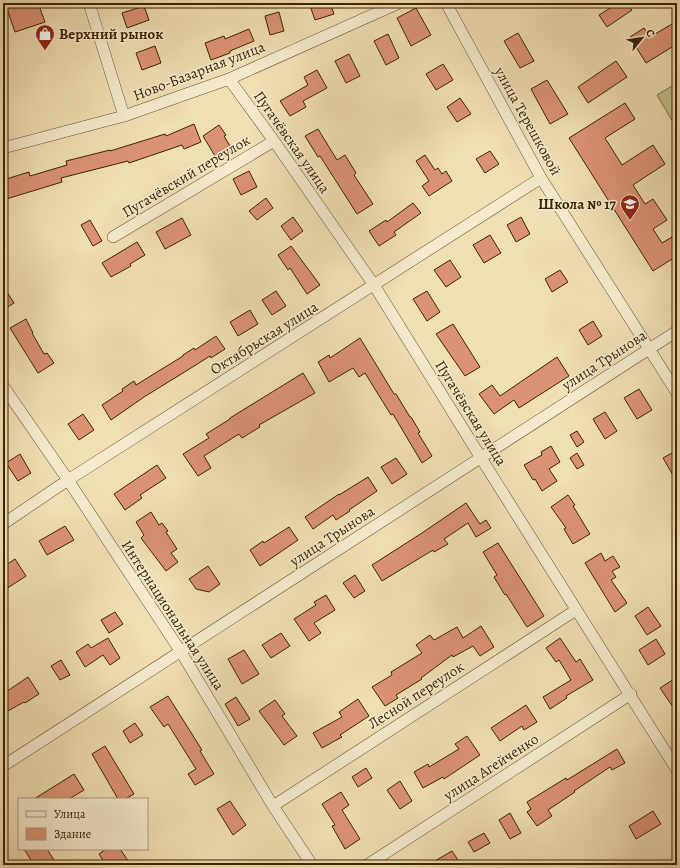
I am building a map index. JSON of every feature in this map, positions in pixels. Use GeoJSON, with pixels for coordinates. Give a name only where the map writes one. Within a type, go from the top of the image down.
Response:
{"type":"FeatureCollection","features":[{"type":"Feature","properties":{"kind":"street"},"geometry":{"type":"LineString","coordinates":[[89,3],[124,116]]}},
{"type":"Feature","properties":{"kind":"street","name":"Ново-Базарная улица"},"geometry":{"type":"LineString","coordinates":[[3,148],[124,116],[229,79],[399,3]]}},
{"type":"Feature","properties":{"kind":"street","name":"улица Терешковой"},"geometry":{"type":"LineString","coordinates":[[446,3],[541,178],[677,393]]}},
{"type":"Feature","properties":{"kind":"street","name":"Пугачёвская улица"},"geometry":{"type":"LineString","coordinates":[[229,79],[374,285],[576,610],[631,694],[677,770]]}},
{"type":"Feature","properties":{"kind":"street","name":"Пугачёвский переулок"},"geometry":{"type":"LineString","coordinates":[[113,236],[274,141]]}},
{"type":"Feature","properties":{"kind":"street","name":"Октябрьская улица"},"geometry":{"type":"LineString","coordinates":[[3,524],[68,480],[541,178]]}},
{"type":"Feature","properties":{"kind":"street","name":"улица Трынова"},"geometry":{"type":"LineString","coordinates":[[3,766],[677,331]]}},
{"type":"Feature","properties":{"kind":"street","name":"Интернациональная улица"},"geometry":{"type":"LineString","coordinates":[[3,386],[68,480],[181,652],[273,806],[312,865]]}},
{"type":"Feature","properties":{"kind":"street","name":"Лесной переулок"},"geometry":{"type":"LineString","coordinates":[[273,806],[576,610]]}},
{"type":"Feature","properties":{"kind":"street","name":"улица Агейченко"},"geometry":{"type":"LineString","coordinates":[[367,865],[631,694]]}},
{"type":"Feature","properties":{"kind":"green space"},"geometry":{"type":"Polygon","coordinates":[[[677,83],[677,129],[657,95],[677,83]]]}},
{"type":"Feature","properties":{"kind":"building"},"geometry":{"type":"Polygon","coordinates":[[[5,3],[38,3],[45,22],[15,32],[5,3]]]}},
{"type":"Feature","properties":{"kind":"building"},"geometry":{"type":"Polygon","coordinates":[[[309,3],[330,3],[334,14],[315,20],[309,3]]]}},
{"type":"Feature","properties":{"kind":"building"},"geometry":{"type":"Polygon","coordinates":[[[618,3],[627,3],[632,10],[607,27],[599,15],[618,3]]]}},
{"type":"Feature","properties":{"kind":"building"},"geometry":{"type":"Polygon","coordinates":[[[144,6],[149,20],[127,28],[122,13],[144,6]]]}},
{"type":"Feature","properties":{"kind":"building"},"geometry":{"type":"Polygon","coordinates":[[[416,8],[431,35],[411,46],[397,18],[416,8]]]}},
{"type":"Feature","properties":{"kind":"building"},"geometry":{"type":"Polygon","coordinates":[[[279,12],[284,31],[270,35],[265,16],[279,12]]]}},
{"type":"Feature","properties":{"kind":"building"},"geometry":{"type":"Polygon","coordinates":[[[677,21],[677,44],[646,63],[630,37],[644,28],[650,37],[677,21]]]}},
{"type":"Feature","properties":{"kind":"building"},"geometry":{"type":"Polygon","coordinates":[[[249,29],[254,41],[230,51],[230,53],[211,60],[205,43],[224,36],[225,39],[249,29]]]}},
{"type":"Feature","properties":{"kind":"building"},"geometry":{"type":"Polygon","coordinates":[[[518,33],[534,61],[520,68],[504,41],[518,33]]]}},
{"type":"Feature","properties":{"kind":"building"},"geometry":{"type":"Polygon","coordinates":[[[388,34],[399,58],[386,65],[374,41],[388,34]]]}},
{"type":"Feature","properties":{"kind":"building"},"geometry":{"type":"Polygon","coordinates":[[[155,46],[161,63],[142,70],[136,53],[155,46]]]}},
{"type":"Feature","properties":{"kind":"building"},"geometry":{"type":"Polygon","coordinates":[[[349,54],[360,76],[346,83],[335,61],[349,54]]]}},
{"type":"Feature","properties":{"kind":"building"},"geometry":{"type":"Polygon","coordinates":[[[616,61],[627,77],[588,103],[578,87],[616,61]]]}},
{"type":"Feature","properties":{"kind":"building"},"geometry":{"type":"Polygon","coordinates":[[[443,64],[453,80],[436,90],[426,74],[443,64]]]}},
{"type":"Feature","properties":{"kind":"building"},"geometry":{"type":"Polygon","coordinates":[[[317,70],[327,88],[303,101],[306,107],[290,116],[280,101],[308,85],[304,77],[317,70]]]}},
{"type":"Feature","properties":{"kind":"building"},"geometry":{"type":"Polygon","coordinates":[[[547,80],[568,114],[550,124],[531,89],[547,80]]]}},
{"type":"Feature","properties":{"kind":"building"},"geometry":{"type":"Polygon","coordinates":[[[460,98],[471,114],[457,122],[447,107],[460,98]]]}},
{"type":"Feature","properties":{"kind":"building"},"geometry":{"type":"Polygon","coordinates":[[[625,103],[635,119],[605,138],[622,165],[653,145],[665,164],[633,185],[645,204],[653,199],[667,220],[653,229],[662,243],[677,234],[677,256],[653,271],[569,138],[625,103]]]}},
{"type":"Feature","properties":{"kind":"building"},"geometry":{"type":"Polygon","coordinates":[[[194,124],[201,142],[184,149],[182,145],[129,163],[128,161],[61,178],[62,182],[3,200],[3,180],[29,172],[30,176],[67,165],[66,161],[110,151],[165,134],[166,136],[194,124]]]}},
{"type":"Feature","properties":{"kind":"building"},"geometry":{"type":"Polygon","coordinates":[[[219,125],[226,135],[224,136],[233,151],[218,161],[203,136],[219,125]]]}},
{"type":"Feature","properties":{"kind":"building"},"geometry":{"type":"Polygon","coordinates":[[[318,129],[337,160],[345,155],[356,173],[354,175],[373,204],[357,214],[320,156],[318,157],[305,136],[318,129]]]}},
{"type":"Feature","properties":{"kind":"building"},"geometry":{"type":"Polygon","coordinates":[[[490,151],[499,164],[485,173],[476,159],[490,151]]]}},
{"type":"Feature","properties":{"kind":"building"},"geometry":{"type":"Polygon","coordinates":[[[425,155],[435,170],[438,168],[442,174],[446,171],[452,181],[429,196],[422,186],[429,181],[416,161],[425,155]]]}},
{"type":"Feature","properties":{"kind":"building"},"geometry":{"type":"Polygon","coordinates":[[[249,171],[257,187],[241,195],[233,179],[249,171]]]}},
{"type":"Feature","properties":{"kind":"building"},"geometry":{"type":"Polygon","coordinates":[[[266,198],[273,208],[257,220],[249,211],[266,198]]]}},
{"type":"Feature","properties":{"kind":"building"},"geometry":{"type":"Polygon","coordinates":[[[413,203],[421,213],[394,232],[396,235],[379,246],[369,231],[386,220],[387,222],[413,203]]]}},
{"type":"Feature","properties":{"kind":"building"},"geometry":{"type":"Polygon","coordinates":[[[293,217],[303,231],[291,240],[281,226],[293,217]]]}},
{"type":"Feature","properties":{"kind":"building"},"geometry":{"type":"Polygon","coordinates":[[[521,217],[530,234],[516,242],[507,225],[521,217]]]}},
{"type":"Feature","properties":{"kind":"building"},"geometry":{"type":"Polygon","coordinates":[[[182,218],[191,235],[165,249],[156,232],[182,218]]]}},
{"type":"Feature","properties":{"kind":"building"},"geometry":{"type":"Polygon","coordinates":[[[90,220],[102,241],[93,246],[81,225],[90,220]]]}},
{"type":"Feature","properties":{"kind":"building"},"geometry":{"type":"Polygon","coordinates":[[[490,235],[501,253],[484,263],[473,245],[490,235]]]}},
{"type":"Feature","properties":{"kind":"building"},"geometry":{"type":"Polygon","coordinates":[[[137,242],[145,255],[130,264],[131,266],[111,277],[102,263],[137,242]]]}},
{"type":"Feature","properties":{"kind":"building"},"geometry":{"type":"Polygon","coordinates":[[[291,246],[320,285],[307,294],[290,268],[288,270],[278,255],[291,246]]]}},
{"type":"Feature","properties":{"kind":"building"},"geometry":{"type":"Polygon","coordinates":[[[450,260],[461,277],[446,287],[434,270],[450,260]]]}},
{"type":"Feature","properties":{"kind":"building"},"geometry":{"type":"Polygon","coordinates":[[[560,270],[568,282],[552,292],[545,279],[560,270]]]}},
{"type":"Feature","properties":{"kind":"building"},"geometry":{"type":"Polygon","coordinates":[[[3,286],[14,303],[3,310],[3,286]]]}},
{"type":"Feature","properties":{"kind":"building"},"geometry":{"type":"Polygon","coordinates":[[[276,291],[286,306],[272,315],[262,300],[276,291]]]}},
{"type":"Feature","properties":{"kind":"building"},"geometry":{"type":"Polygon","coordinates":[[[427,291],[440,312],[427,321],[413,299],[427,291]]]}},
{"type":"Feature","properties":{"kind":"building"},"geometry":{"type":"Polygon","coordinates":[[[250,310],[258,324],[238,336],[230,322],[250,310]]]}},
{"type":"Feature","properties":{"kind":"building"},"geometry":{"type":"Polygon","coordinates":[[[26,319],[44,354],[47,353],[54,363],[38,373],[10,328],[26,319]]]}},
{"type":"Feature","properties":{"kind":"building"},"geometry":{"type":"Polygon","coordinates":[[[593,321],[602,336],[588,345],[579,330],[593,321]]]}},
{"type":"Feature","properties":{"kind":"building"},"geometry":{"type":"Polygon","coordinates":[[[453,324],[480,367],[465,376],[436,334],[453,324]]]}},
{"type":"Feature","properties":{"kind":"building"},"geometry":{"type":"Polygon","coordinates":[[[216,336],[225,349],[211,358],[210,356],[144,397],[111,420],[102,405],[123,391],[122,389],[134,381],[136,385],[194,348],[195,350],[216,336]]]}},
{"type":"Feature","properties":{"kind":"building"},"geometry":{"type":"Polygon","coordinates":[[[360,338],[394,394],[396,394],[411,417],[420,432],[418,433],[432,456],[422,463],[393,414],[391,415],[365,373],[359,377],[353,368],[329,382],[318,362],[329,355],[330,358],[360,338]]]}},
{"type":"Feature","properties":{"kind":"building"},"geometry":{"type":"Polygon","coordinates":[[[557,357],[569,376],[519,408],[514,400],[494,414],[479,394],[492,385],[500,396],[557,357]]]}},
{"type":"Feature","properties":{"kind":"building"},"geometry":{"type":"Polygon","coordinates":[[[303,373],[315,393],[259,425],[260,427],[242,438],[239,434],[204,456],[211,468],[198,476],[183,454],[209,438],[206,434],[303,373]]]}},
{"type":"Feature","properties":{"kind":"building"},"geometry":{"type":"Polygon","coordinates":[[[639,389],[652,410],[637,419],[624,398],[639,389]]]}},
{"type":"Feature","properties":{"kind":"building"},"geometry":{"type":"Polygon","coordinates":[[[605,412],[617,431],[605,439],[593,419],[605,412]]]}},
{"type":"Feature","properties":{"kind":"building"},"geometry":{"type":"Polygon","coordinates":[[[83,414],[94,430],[79,440],[68,424],[83,414]]]}},
{"type":"Feature","properties":{"kind":"building"},"geometry":{"type":"Polygon","coordinates":[[[577,431],[584,442],[577,447],[570,435],[577,431]]]}},
{"type":"Feature","properties":{"kind":"building"},"geometry":{"type":"Polygon","coordinates":[[[551,446],[560,462],[549,469],[557,481],[542,491],[524,465],[542,455],[541,452],[551,446]]]}},
{"type":"Feature","properties":{"kind":"building"},"geometry":{"type":"Polygon","coordinates":[[[677,450],[677,482],[663,458],[677,450]]]}},
{"type":"Feature","properties":{"kind":"building"},"geometry":{"type":"Polygon","coordinates":[[[577,453],[584,465],[577,469],[570,458],[577,453]]]}},
{"type":"Feature","properties":{"kind":"building"},"geometry":{"type":"Polygon","coordinates":[[[20,454],[31,473],[18,481],[6,463],[20,454]]]}},
{"type":"Feature","properties":{"kind":"building"},"geometry":{"type":"Polygon","coordinates":[[[396,458],[407,474],[392,484],[381,467],[396,458]]]}},
{"type":"Feature","properties":{"kind":"building"},"geometry":{"type":"Polygon","coordinates":[[[157,465],[166,478],[140,495],[142,498],[125,510],[114,494],[157,465]]]}},
{"type":"Feature","properties":{"kind":"building"},"geometry":{"type":"Polygon","coordinates":[[[368,477],[377,491],[336,520],[333,515],[313,529],[305,517],[368,477]]]}},
{"type":"Feature","properties":{"kind":"building"},"geometry":{"type":"Polygon","coordinates":[[[568,495],[590,534],[573,544],[564,529],[566,528],[551,507],[568,495]]]}},
{"type":"Feature","properties":{"kind":"building"},"geometry":{"type":"Polygon","coordinates":[[[466,503],[480,524],[486,520],[491,528],[476,537],[468,523],[444,539],[448,544],[434,552],[433,550],[382,581],[372,565],[466,503]]]}},
{"type":"Feature","properties":{"kind":"building"},"geometry":{"type":"Polygon","coordinates":[[[151,512],[159,525],[162,523],[168,531],[166,532],[177,549],[171,553],[178,562],[166,571],[141,538],[144,535],[136,522],[151,512]]]}},
{"type":"Feature","properties":{"kind":"building"},"geometry":{"type":"Polygon","coordinates":[[[65,526],[74,540],[47,555],[39,541],[65,526]]]}},
{"type":"Feature","properties":{"kind":"building"},"geometry":{"type":"Polygon","coordinates":[[[289,527],[298,540],[260,566],[250,550],[289,527]]]}},
{"type":"Feature","properties":{"kind":"building"},"geometry":{"type":"Polygon","coordinates":[[[498,543],[544,616],[527,627],[494,577],[497,575],[483,552],[498,543]]]}},
{"type":"Feature","properties":{"kind":"building"},"geometry":{"type":"Polygon","coordinates":[[[601,553],[605,561],[613,556],[620,567],[612,571],[616,577],[611,580],[627,603],[615,612],[585,563],[601,553]]]}},
{"type":"Feature","properties":{"kind":"building"},"geometry":{"type":"Polygon","coordinates":[[[15,559],[26,576],[3,591],[3,567],[15,559]]]}},
{"type":"Feature","properties":{"kind":"building"},"geometry":{"type":"Polygon","coordinates":[[[208,566],[220,584],[209,592],[196,589],[189,579],[208,566]]]}},
{"type":"Feature","properties":{"kind":"building"},"geometry":{"type":"Polygon","coordinates":[[[355,575],[365,591],[354,598],[343,583],[355,575]]]}},
{"type":"Feature","properties":{"kind":"building"},"geometry":{"type":"Polygon","coordinates":[[[326,595],[335,610],[314,623],[321,633],[309,641],[294,619],[316,605],[314,602],[326,595]]]}},
{"type":"Feature","properties":{"kind":"building"},"geometry":{"type":"Polygon","coordinates":[[[648,607],[661,626],[647,635],[635,616],[648,607]]]}},
{"type":"Feature","properties":{"kind":"building"},"geometry":{"type":"Polygon","coordinates":[[[115,612],[123,624],[109,633],[101,620],[115,612]]]}},
{"type":"Feature","properties":{"kind":"building"},"geometry":{"type":"Polygon","coordinates":[[[481,626],[494,647],[480,656],[473,646],[453,657],[452,655],[421,678],[422,679],[396,695],[398,698],[385,706],[372,687],[392,675],[391,672],[422,653],[416,645],[430,635],[434,640],[457,627],[463,638],[481,626]]]}},
{"type":"Feature","properties":{"kind":"building"},"geometry":{"type":"Polygon","coordinates":[[[281,633],[290,646],[271,658],[262,645],[281,633]]]}},
{"type":"Feature","properties":{"kind":"building"},"geometry":{"type":"Polygon","coordinates":[[[108,638],[120,658],[110,665],[103,655],[85,667],[76,652],[88,644],[91,648],[108,638]]]}},
{"type":"Feature","properties":{"kind":"building"},"geometry":{"type":"Polygon","coordinates":[[[560,638],[576,662],[580,659],[593,680],[566,696],[567,698],[550,709],[543,697],[571,680],[559,660],[556,662],[546,648],[560,638]]]}},
{"type":"Feature","properties":{"kind":"building"},"geometry":{"type":"Polygon","coordinates":[[[656,639],[665,654],[648,665],[639,650],[656,639]]]}},
{"type":"Feature","properties":{"kind":"building"},"geometry":{"type":"Polygon","coordinates":[[[244,650],[259,674],[242,684],[228,659],[244,650]]]}},
{"type":"Feature","properties":{"kind":"building"},"geometry":{"type":"Polygon","coordinates":[[[61,660],[70,675],[60,680],[51,666],[61,660]]]}},
{"type":"Feature","properties":{"kind":"building"},"geometry":{"type":"Polygon","coordinates":[[[28,677],[39,694],[6,712],[3,707],[3,694],[28,677]]]}},
{"type":"Feature","properties":{"kind":"building"},"geometry":{"type":"Polygon","coordinates":[[[677,677],[677,713],[660,688],[677,677]]]}},
{"type":"Feature","properties":{"kind":"building"},"geometry":{"type":"Polygon","coordinates":[[[168,696],[202,750],[200,751],[214,774],[195,785],[188,774],[196,769],[168,724],[164,727],[150,707],[168,696]]]}},
{"type":"Feature","properties":{"kind":"building"},"geometry":{"type":"Polygon","coordinates":[[[236,697],[250,719],[238,726],[225,704],[236,697]]]}},
{"type":"Feature","properties":{"kind":"building"},"geometry":{"type":"Polygon","coordinates":[[[358,699],[369,716],[340,735],[342,737],[322,748],[313,733],[342,717],[339,712],[358,699]]]}},
{"type":"Feature","properties":{"kind":"building"},"geometry":{"type":"Polygon","coordinates":[[[275,700],[285,714],[282,716],[297,736],[284,745],[259,711],[275,700]]]}},
{"type":"Feature","properties":{"kind":"building"},"geometry":{"type":"Polygon","coordinates":[[[526,705],[537,722],[524,730],[522,726],[500,741],[491,728],[526,705]]]}},
{"type":"Feature","properties":{"kind":"building"},"geometry":{"type":"Polygon","coordinates":[[[135,723],[143,735],[130,743],[123,731],[135,723]]]}},
{"type":"Feature","properties":{"kind":"building"},"geometry":{"type":"Polygon","coordinates":[[[467,736],[480,755],[444,779],[443,777],[423,788],[414,772],[428,764],[429,767],[459,749],[455,744],[467,736]]]}},
{"type":"Feature","properties":{"kind":"building"},"geometry":{"type":"Polygon","coordinates":[[[105,746],[134,794],[127,798],[117,798],[92,754],[105,746]]]}},
{"type":"Feature","properties":{"kind":"building"},"geometry":{"type":"Polygon","coordinates":[[[617,749],[625,763],[612,770],[610,767],[574,791],[575,792],[548,810],[552,816],[537,826],[527,812],[531,809],[527,802],[566,778],[567,780],[617,749]]]}},
{"type":"Feature","properties":{"kind":"building"},"geometry":{"type":"Polygon","coordinates":[[[366,768],[372,778],[358,787],[352,777],[366,768]]]}},
{"type":"Feature","properties":{"kind":"building"},"geometry":{"type":"Polygon","coordinates":[[[74,774],[84,790],[71,798],[36,798],[74,774]]]}},
{"type":"Feature","properties":{"kind":"building"},"geometry":{"type":"Polygon","coordinates":[[[400,781],[412,801],[400,809],[387,790],[400,781]]]}},
{"type":"Feature","properties":{"kind":"building"},"geometry":{"type":"Polygon","coordinates":[[[341,792],[349,805],[342,810],[360,839],[345,849],[332,826],[335,825],[322,804],[341,792]]]}},
{"type":"Feature","properties":{"kind":"building"},"geometry":{"type":"Polygon","coordinates":[[[230,801],[246,825],[233,835],[217,809],[230,801]]]}},
{"type":"Feature","properties":{"kind":"building"},"geometry":{"type":"Polygon","coordinates":[[[653,811],[661,824],[636,839],[629,826],[653,811]]]}},
{"type":"Feature","properties":{"kind":"building"},"geometry":{"type":"Polygon","coordinates":[[[510,813],[521,833],[510,839],[499,820],[510,813]]]}},
{"type":"Feature","properties":{"kind":"building"},"geometry":{"type":"Polygon","coordinates":[[[484,833],[490,843],[474,852],[468,842],[484,833]]]}},
{"type":"Feature","properties":{"kind":"building"},"geometry":{"type":"Polygon","coordinates":[[[25,850],[48,850],[57,865],[34,865],[25,850]]]}},
{"type":"Feature","properties":{"kind":"building"},"geometry":{"type":"Polygon","coordinates":[[[105,850],[121,850],[131,865],[106,865],[99,854],[105,850]]]}},
{"type":"Feature","properties":{"kind":"building"},"geometry":{"type":"Polygon","coordinates":[[[452,851],[458,860],[450,865],[428,865],[452,851]]]}},
{"type":"Feature","properties":{"kind":"place","name":"Верхний рынок"},"geometry":{"type":"Point","coordinates":[45,51]}},
{"type":"Feature","properties":{"kind":"place","name":"Школа № 17"},"geometry":{"type":"Point","coordinates":[630,221]}}]}
